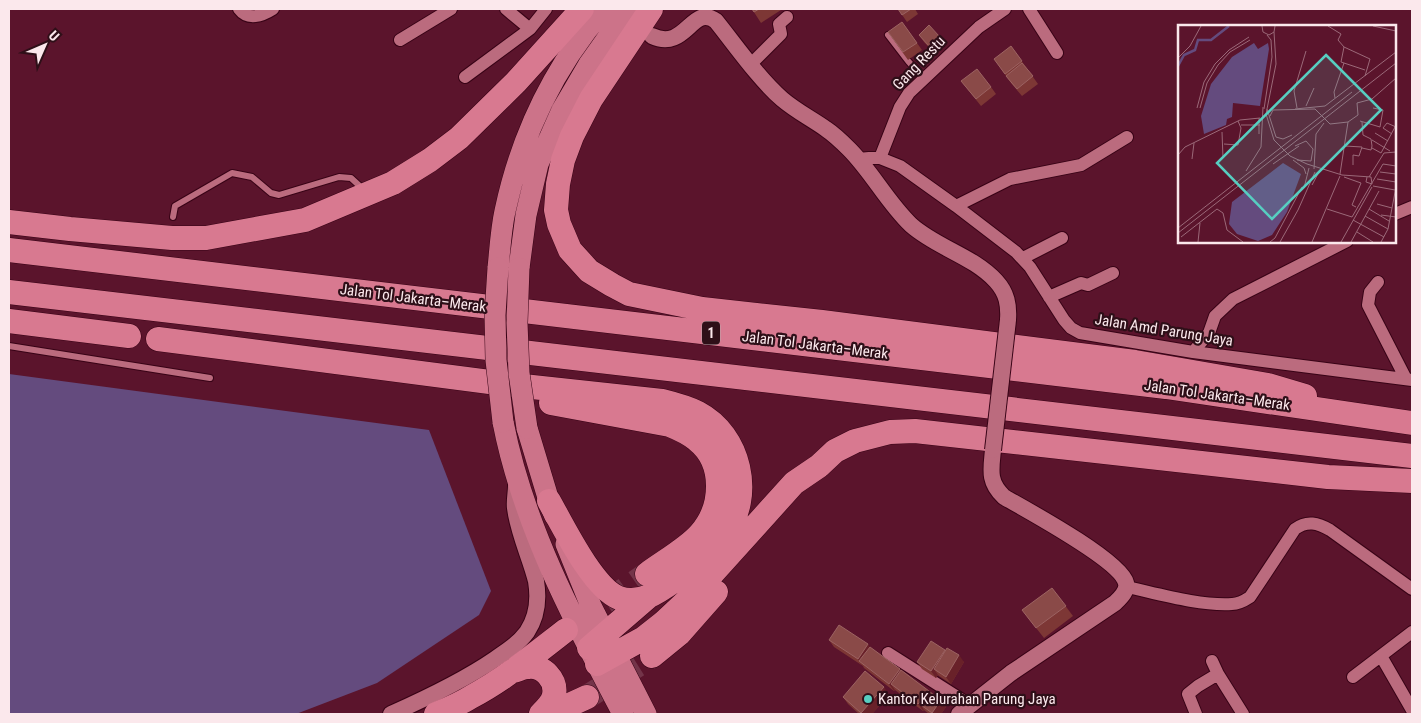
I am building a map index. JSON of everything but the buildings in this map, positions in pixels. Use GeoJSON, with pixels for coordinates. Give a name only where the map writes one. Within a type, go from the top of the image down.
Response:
{"type":"FeatureCollection","features":[{"type":"Feature","properties":{"kind":"highway"},"geometry":{"type":"LineString","coordinates":[[9,222],[172,238],[206,238],[305,220],[393,183],[430,160],[459,138],[516,82],[582,9]]}},
{"type":"Feature","properties":{"kind":"highway"},"geometry":{"type":"LineString","coordinates":[[652,9],[591,99],[572,136],[558,184],[556,210],[559,224],[570,250],[589,271],[612,286],[629,294],[702,309],[822,322],[1135,362],[1268,385],[1376,419]]}},
{"type":"Feature","properties":{"kind":"highway","name":"Jalan Tol Jakarta–Merak"},"geometry":{"type":"LineString","coordinates":[[9,250],[1166,387],[1412,423]]}},
{"type":"Feature","properties":{"kind":"highway"},"geometry":{"type":"LineString","coordinates":[[9,292],[1412,456]]}},
{"type":"Feature","properties":{"kind":"highway"},"geometry":{"type":"LineString","coordinates":[[9,321],[130,336]]}},
{"type":"Feature","properties":{"kind":"highway"},"geometry":{"type":"LineString","coordinates":[[822,322],[1044,372]]}},
{"type":"Feature","properties":{"kind":"highway"},"geometry":{"type":"LineString","coordinates":[[158,339],[428,375],[662,401],[681,406],[699,414],[725,437],[734,453],[739,470],[741,488],[739,504],[726,533],[714,547],[682,575],[648,597],[601,650]]}},
{"type":"Feature","properties":{"kind":"highway"},"geometry":{"type":"LineString","coordinates":[[360,365],[543,402],[670,425],[698,440],[714,462],[718,478],[716,506],[700,535],[647,574]]}},
{"type":"Feature","properties":{"kind":"highway"},"geometry":{"type":"LineString","coordinates":[[601,650],[644,638],[668,619],[693,595],[794,483],[819,466],[835,451],[855,441],[890,432],[914,431],[1328,477],[1412,481]]}},
{"type":"Feature","properties":{"kind":"highway"},"geometry":{"type":"LineString","coordinates":[[652,656],[679,634],[806,494],[819,466]]}},
{"type":"Feature","properties":{"kind":"highway"},"geometry":{"type":"LineString","coordinates":[[549,501],[586,565],[604,588],[618,597],[627,600],[648,597]]}},
{"type":"Feature","properties":{"kind":"highway"},"geometry":{"type":"LineString","coordinates":[[436,714],[471,697],[513,671],[566,630]]}},
{"type":"Feature","properties":{"kind":"highway"},"geometry":{"type":"LineString","coordinates":[[513,671],[529,666],[541,669],[552,680],[554,694],[550,704],[541,714]]}},
{"type":"Feature","properties":{"kind":"highway"},"geometry":{"type":"LineString","coordinates":[[550,714],[587,697]]}},
{"type":"Feature","properties":{"kind":"main road"},"geometry":{"type":"LineString","coordinates":[[604,9],[576,44],[560,68],[546,93],[516,166],[505,212],[498,268],[495,315],[496,360],[508,450],[535,532],[601,650],[646,714]]}},
{"type":"Feature","properties":{"kind":"main road"},"geometry":{"type":"LineString","coordinates":[[623,714],[584,592],[549,501],[527,428],[519,373],[517,323],[519,268],[526,215],[538,164],[562,110],[589,64],[628,9]]}},
{"type":"Feature","properties":{"kind":"street"},"geometry":{"type":"LineString","coordinates":[[239,9],[243,14],[252,16],[261,15],[272,9]]}},
{"type":"Feature","properties":{"kind":"street"},"geometry":{"type":"LineString","coordinates":[[400,40],[451,9]]}},
{"type":"Feature","properties":{"kind":"street"},"geometry":{"type":"LineString","coordinates":[[506,9],[530,29]]}},
{"type":"Feature","properties":{"kind":"street"},"geometry":{"type":"LineString","coordinates":[[465,77],[530,29],[546,9]]}},
{"type":"Feature","properties":{"kind":"street","name":"Gang Restu"},"geometry":{"type":"LineString","coordinates":[[880,158],[904,100],[979,27],[1005,9]]}},
{"type":"Feature","properties":{"kind":"street"},"geometry":{"type":"LineString","coordinates":[[1029,9],[1057,53]]}},
{"type":"Feature","properties":{"kind":"street"},"geometry":{"type":"LineString","coordinates":[[652,36],[658,39],[671,39],[698,19],[708,17],[716,21],[782,99],[832,133],[859,159],[883,193],[912,225],[931,240],[987,272],[998,283],[1006,294],[1009,307],[993,450],[992,479],[998,492],[1004,497],[1092,550],[1112,565],[1122,575],[1126,583],[1127,587],[1124,593],[1115,603],[1011,673],[964,710],[888,653]]}},
{"type":"Feature","properties":{"kind":"street"},"geometry":{"type":"LineString","coordinates":[[751,64],[781,34],[779,24],[787,17]]}},
{"type":"Feature","properties":{"kind":"street"},"geometry":{"type":"LineString","coordinates":[[956,206],[1010,179],[1080,165],[1127,137]]}},
{"type":"Feature","properties":{"kind":"street","name":"Jalan Amd Parung Jaya"},"geometry":{"type":"LineString","coordinates":[[859,159],[880,158],[900,166],[956,206],[1023,258],[1064,320],[1071,328],[1080,333],[1193,352],[1409,380]]}},
{"type":"Feature","properties":{"kind":"street"},"geometry":{"type":"LineString","coordinates":[[1396,214],[1412,207]]}},
{"type":"Feature","properties":{"kind":"street"},"geometry":{"type":"LineString","coordinates":[[1023,258],[1062,238]]}},
{"type":"Feature","properties":{"kind":"street"},"geometry":{"type":"LineString","coordinates":[[1193,352],[1209,333],[1215,316],[1233,299],[1345,242]]}},
{"type":"Feature","properties":{"kind":"street"},"geometry":{"type":"LineString","coordinates":[[1049,297],[1081,284],[1088,285],[1114,273]]}},
{"type":"Feature","properties":{"kind":"street"},"geometry":{"type":"LineString","coordinates":[[1378,282],[1370,292],[1368,305],[1409,380]]}},
{"type":"Feature","properties":{"kind":"street"},"geometry":{"type":"LineString","coordinates":[[392,714],[445,689],[486,666],[518,642],[527,631],[537,610],[538,596],[536,581],[515,508],[516,478]]}},
{"type":"Feature","properties":{"kind":"street"},"geometry":{"type":"LineString","coordinates":[[1127,587],[1193,601],[1238,604],[1250,597],[1295,529],[1307,523],[1321,525],[1330,530],[1412,588]]}},
{"type":"Feature","properties":{"kind":"street"},"geometry":{"type":"LineString","coordinates":[[1353,677],[1412,632]]}},
{"type":"Feature","properties":{"kind":"street"},"geometry":{"type":"LineString","coordinates":[[1381,656],[1412,710]]}},
{"type":"Feature","properties":{"kind":"street"},"geometry":{"type":"LineString","coordinates":[[1212,661],[1243,714]]}},
{"type":"Feature","properties":{"kind":"street"},"geometry":{"type":"LineString","coordinates":[[1196,714],[1188,694],[1218,674]]}},
{"type":"Feature","properties":{"kind":"lane"},"geometry":{"type":"LineString","coordinates":[[888,35],[924,79]]}},
{"type":"Feature","properties":{"kind":"lane"},"geometry":{"type":"LineString","coordinates":[[172,217],[175,206],[232,173],[252,177],[271,193],[279,195],[339,177],[351,178],[368,194]]}},
{"type":"Feature","properties":{"kind":"lane"},"geometry":{"type":"LineString","coordinates":[[9,346],[210,378]]}},
{"type":"Feature","properties":{"kind":"shaded area"},"geometry":{"type":"Polygon","coordinates":[[[9,374],[429,430],[491,591],[479,615],[377,683],[296,714],[9,714],[9,374]]]}},
{"type":"Feature","properties":{"kind":"tunnel"},"geometry":{"type":"LineString","coordinates":[[576,623],[647,574]]}},
{"type":"Feature","properties":{"kind":"tunnel"},"geometry":{"type":"LineString","coordinates":[[587,697],[652,656]]}},
{"type":"Feature","properties":{"kind":"place","name":"Kantor Kelurahan Parung Jaya"},"geometry":{"type":"Point","coordinates":[868,699]}}]}
